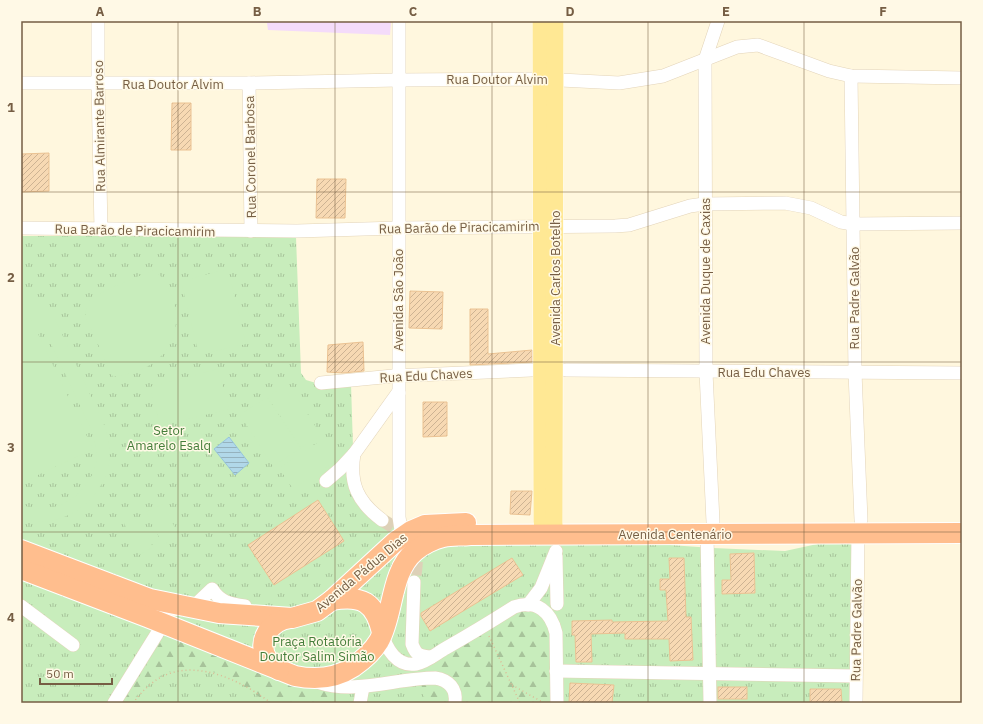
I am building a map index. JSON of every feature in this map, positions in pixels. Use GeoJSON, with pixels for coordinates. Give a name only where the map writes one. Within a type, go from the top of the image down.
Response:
{"type":"FeatureCollection","features":[{"type":"Feature","properties":{"kind":"highway","name":"Avenida Centenário"},"geometry":{"type":"LineString","coordinates":[[408,577],[415,551],[443,537],[550,526],[710,528],[859,526],[962,519]]}},
{"type":"Feature","properties":{"kind":"highway","name":"Avenida Pádua Dias"},"geometry":{"type":"LineString","coordinates":[[21,550],[150,599],[219,613],[292,618],[317,611],[332,600],[402,536],[419,526],[441,524],[550,526]]}},
{"type":"Feature","properties":{"kind":"highway","name":"Avenida Centenário"},"geometry":{"type":"LineString","coordinates":[[859,526],[962,533]]}},
{"type":"Feature","properties":{"kind":"highway","name":"Avenida Pádua Dias"},"geometry":{"type":"LineString","coordinates":[[21,568],[279,670],[308,679],[338,675],[349,670],[367,655],[375,646],[408,577]]}},
{"type":"Feature","properties":{"kind":"highway"},"geometry":{"type":"LineString","coordinates":[[332,600],[349,598],[356,599],[367,604],[376,614],[382,632]]}},
{"type":"Feature","properties":{"kind":"highway"},"geometry":{"type":"LineString","coordinates":[[163,624],[168,616],[191,607]]}},
{"type":"Feature","properties":{"kind":"highway"},"geometry":{"type":"LineString","coordinates":[[279,670],[272,665],[265,655],[264,643],[269,630],[274,625],[285,619],[292,618]]}},
{"type":"Feature","properties":{"kind":"main road","name":"Avenida Carlos Botelho"},"geometry":{"type":"LineString","coordinates":[[541,21],[548,79],[550,526]]}},
{"type":"Feature","properties":{"kind":"main road","name":"Avenida Carlos Botelho"},"geometry":{"type":"LineString","coordinates":[[548,79],[555,21]]}},
{"type":"Feature","properties":{"kind":"street","name":"Rua Almirante Barroso"},"geometry":{"type":"LineString","coordinates":[[98,21],[101,230]]}},
{"type":"Feature","properties":{"kind":"street","name":"Avenida São João"},"geometry":{"type":"LineString","coordinates":[[399,21],[398,517],[402,536]]}},
{"type":"Feature","properties":{"kind":"street","name":"Avenida Duque de Caxias"},"geometry":{"type":"LineString","coordinates":[[710,703],[710,528],[704,204],[705,60],[718,21]]}},
{"type":"Feature","properties":{"kind":"street","name":"Rua Doutor Alvim"},"geometry":{"type":"LineString","coordinates":[[21,83],[248,84],[398,80],[548,79],[619,83],[664,76],[737,47],[758,45],[829,71],[851,76],[962,78]]}},
{"type":"Feature","properties":{"kind":"street","name":"Rua Padre Galvão"},"geometry":{"type":"LineString","coordinates":[[851,76],[855,372],[859,526],[855,676],[856,703]]}},
{"type":"Feature","properties":{"kind":"street","name":"Rua Coronel Barbosa"},"geometry":{"type":"LineString","coordinates":[[248,84],[251,231]]}},
{"type":"Feature","properties":{"kind":"street","name":"Rua Barão de Piracicamirim"},"geometry":{"type":"LineString","coordinates":[[21,228],[297,231],[398,228],[615,226],[629,225],[690,206],[704,204],[785,203],[811,208],[841,222],[853,224],[962,223]]}},
{"type":"Feature","properties":{"kind":"street","name":"Rua Edu Chaves"},"geometry":{"type":"LineString","coordinates":[[321,382],[398,376],[531,370]]}},
{"type":"Feature","properties":{"kind":"street","name":"Rua Edu Chaves"},"geometry":{"type":"LineString","coordinates":[[566,370],[962,373]]}},
{"type":"Feature","properties":{"kind":"street"},"geometry":{"type":"LineString","coordinates":[[326,481],[354,454],[399,393]]}},
{"type":"Feature","properties":{"kind":"street"},"geometry":{"type":"LineString","coordinates":[[354,454],[352,478],[355,488],[371,512],[382,520]]}},
{"type":"Feature","properties":{"kind":"street"},"geometry":{"type":"LineString","coordinates":[[399,508],[404,518],[409,523],[419,526]]}},
{"type":"Feature","properties":{"kind":"street"},"geometry":{"type":"LineString","coordinates":[[528,605],[541,588],[556,551],[557,604]]}},
{"type":"Feature","properties":{"kind":"street"},"geometry":{"type":"LineString","coordinates":[[408,577],[412,644],[415,651],[426,660]]}},
{"type":"Feature","properties":{"kind":"street"},"geometry":{"type":"LineString","coordinates":[[382,632],[387,648],[396,658],[409,664],[426,660],[514,608],[528,605],[535,606],[546,612],[554,623],[556,633],[557,703]]}},
{"type":"Feature","properties":{"kind":"street"},"geometry":{"type":"LineString","coordinates":[[21,606],[73,645]]}},
{"type":"Feature","properties":{"kind":"street"},"geometry":{"type":"LineString","coordinates":[[114,703],[163,624]]}},
{"type":"Feature","properties":{"kind":"street"},"geometry":{"type":"LineString","coordinates":[[422,679],[426,660]]}},
{"type":"Feature","properties":{"kind":"street"},"geometry":{"type":"LineString","coordinates":[[556,671],[855,676]]}},
{"type":"Feature","properties":{"kind":"street"},"geometry":{"type":"LineString","coordinates":[[308,679],[338,687],[363,687],[422,679],[441,679],[452,686],[455,690],[455,703]]}},
{"type":"Feature","properties":{"kind":"street"},"geometry":{"type":"LineString","coordinates":[[360,703],[363,687]]}},
{"type":"Feature","properties":{"kind":"path"},"geometry":{"type":"LineString","coordinates":[[484,626],[520,703]]}},
{"type":"Feature","properties":{"kind":"path"},"geometry":{"type":"LineString","coordinates":[[133,703],[158,678],[169,673],[182,670],[217,674],[257,692],[270,703]]}},
{"type":"Feature","properties":{"kind":"path"},"geometry":{"type":"LineString","coordinates":[[512,685],[544,703]]}},
{"type":"Feature","properties":{"kind":"shaded area"},"geometry":{"type":"Polygon","coordinates":[[[222,21],[391,21],[390,35],[268,30],[267,23],[222,21]]]}},
{"type":"Feature","properties":{"kind":"green space","name":"Setor Amarelo Esalq"},"geometry":{"type":"Polygon","coordinates":[[[258,234],[296,237],[301,373],[306,380],[316,383],[351,384],[354,479],[371,509],[395,526],[713,548],[785,551],[859,535],[860,703],[21,703],[21,570],[168,617],[195,614],[21,540],[21,236],[258,234]]]}},
{"type":"Feature","properties":{"kind":"green space"},"geometry":{"type":"Polygon","coordinates":[[[155,269],[167,285],[174,301],[176,327],[172,339],[166,350],[157,360],[132,373],[113,377],[86,318],[87,305],[99,294],[155,269]]]}},
{"type":"Feature","properties":{"kind":"green space"},"geometry":{"type":"Polygon","coordinates":[[[228,269],[246,344],[199,355],[181,281],[228,269]]]}},
{"type":"Feature","properties":{"kind":"green space"},"geometry":{"type":"Polygon","coordinates":[[[21,287],[41,300],[55,319],[105,427],[109,445],[109,463],[105,477],[98,490],[89,501],[77,510],[64,517],[50,521],[35,521],[21,518],[21,504],[32,508],[44,509],[55,507],[76,496],[84,488],[95,467],[97,458],[96,449],[92,431],[44,329],[34,314],[21,303],[21,287]]]}},
{"type":"Feature","properties":{"kind":"green space"},"geometry":{"type":"Polygon","coordinates":[[[30,317],[93,449],[21,483],[21,322],[30,317]]]}},
{"type":"Feature","properties":{"kind":"green space"},"geometry":{"type":"Polygon","coordinates":[[[218,369],[229,409],[160,426],[150,387],[218,369]]]}},
{"type":"Feature","properties":{"kind":"green space"},"geometry":{"type":"Polygon","coordinates":[[[288,384],[321,435],[301,448],[268,397],[288,384]]]}},
{"type":"Feature","properties":{"kind":"green space"},"geometry":{"type":"Polygon","coordinates":[[[267,397],[301,448],[273,466],[240,415],[267,397]]]}},
{"type":"Feature","properties":{"kind":"green space"},"geometry":{"type":"Polygon","coordinates":[[[323,439],[337,460],[293,489],[279,468],[323,439]]]}},
{"type":"Feature","properties":{"kind":"green space"},"geometry":{"type":"Polygon","coordinates":[[[163,504],[179,536],[163,545],[146,512],[163,504]]]}},
{"type":"Feature","properties":{"kind":"green space"},"geometry":{"type":"Polygon","coordinates":[[[137,518],[153,547],[139,555],[123,521],[137,518]]]}},
{"type":"Feature","properties":{"kind":"green space"},"geometry":{"type":"Polygon","coordinates":[[[521,605],[550,617],[554,703],[427,703],[422,688],[421,662],[521,605]]]}},
{"type":"Feature","properties":{"kind":"green space"},"geometry":{"type":"Polygon","coordinates":[[[167,631],[268,667],[341,697],[345,703],[266,703],[244,686],[225,676],[204,670],[187,669],[171,671],[164,674],[153,681],[130,703],[122,703],[167,631]]]}},
{"type":"Feature","properties":{"kind":"water"},"geometry":{"type":"Polygon","coordinates":[[[229,437],[249,463],[235,475],[214,449],[229,437]]]}},
{"type":"Feature","properties":{"kind":"building"},"geometry":{"type":"Polygon","coordinates":[[[172,103],[191,103],[191,150],[171,150],[172,103]]]}},
{"type":"Feature","properties":{"kind":"building"},"geometry":{"type":"Polygon","coordinates":[[[49,153],[49,191],[21,192],[21,154],[49,153]]]}},
{"type":"Feature","properties":{"kind":"building"},"geometry":{"type":"Polygon","coordinates":[[[317,179],[346,179],[345,218],[316,218],[317,179]]]}},
{"type":"Feature","properties":{"kind":"building"},"geometry":{"type":"Polygon","coordinates":[[[410,291],[443,292],[442,329],[409,328],[410,291]]]}},
{"type":"Feature","properties":{"kind":"building"},"geometry":{"type":"Polygon","coordinates":[[[470,309],[488,309],[488,354],[532,350],[532,362],[470,365],[470,309]]]}},
{"type":"Feature","properties":{"kind":"building"},"geometry":{"type":"Polygon","coordinates":[[[363,342],[364,371],[343,373],[327,372],[328,345],[363,342]]]}},
{"type":"Feature","properties":{"kind":"building"},"geometry":{"type":"Polygon","coordinates":[[[423,402],[447,402],[447,436],[423,437],[423,402]]]}},
{"type":"Feature","properties":{"kind":"building"},"geometry":{"type":"Polygon","coordinates":[[[511,491],[532,491],[530,515],[510,514],[511,491]]]}},
{"type":"Feature","properties":{"kind":"building"},"geometry":{"type":"Polygon","coordinates":[[[318,500],[344,541],[274,585],[248,545],[318,500]]]}},
{"type":"Feature","properties":{"kind":"building"},"geometry":{"type":"Polygon","coordinates":[[[754,553],[755,593],[722,594],[722,580],[731,580],[730,554],[754,553]]]}},
{"type":"Feature","properties":{"kind":"building"},"geometry":{"type":"Polygon","coordinates":[[[512,558],[523,575],[430,631],[421,616],[421,613],[512,558]]]}},
{"type":"Feature","properties":{"kind":"building"},"geometry":{"type":"Polygon","coordinates":[[[669,558],[684,558],[686,617],[691,617],[693,660],[670,661],[669,639],[625,639],[625,633],[591,634],[592,662],[576,662],[575,635],[572,635],[572,621],[668,621],[666,590],[660,590],[660,579],[670,579],[669,558]]]}},
{"type":"Feature","properties":{"kind":"building"},"geometry":{"type":"Polygon","coordinates":[[[570,683],[614,685],[612,703],[569,703],[570,683]]]}},
{"type":"Feature","properties":{"kind":"building"},"geometry":{"type":"Polygon","coordinates":[[[718,687],[747,687],[747,699],[718,699],[718,687]]]}},
{"type":"Feature","properties":{"kind":"building"},"geometry":{"type":"Polygon","coordinates":[[[810,689],[841,689],[842,703],[810,703],[810,689]]]}},
{"type":"Feature","properties":{"kind":"tunnel"},"geometry":{"type":"LineString","coordinates":[[382,520],[398,530],[408,539],[411,544],[416,556],[414,582]]}},
{"type":"Feature","properties":{"kind":"park label","name":"Praça Rotatória Doutor Salim Simão"},"geometry":{"type":"Point","coordinates":[317,648]}}]}
